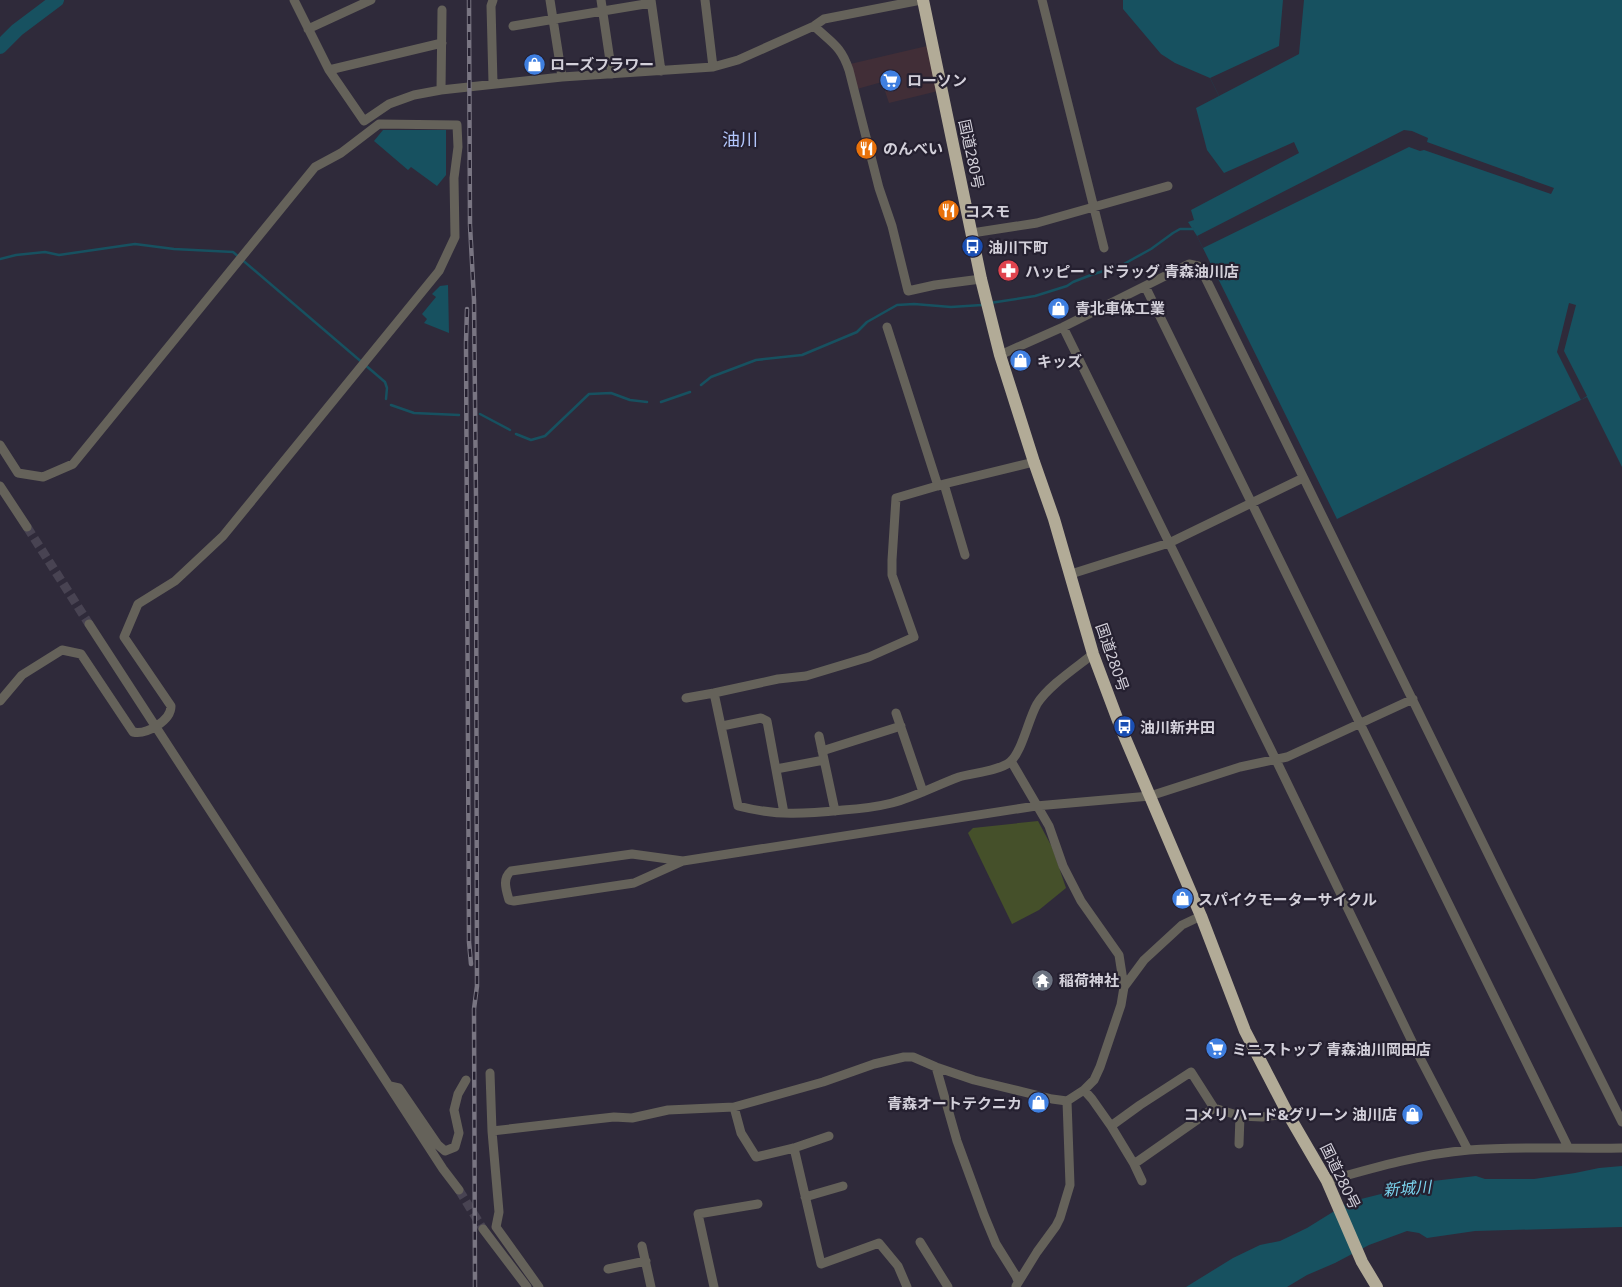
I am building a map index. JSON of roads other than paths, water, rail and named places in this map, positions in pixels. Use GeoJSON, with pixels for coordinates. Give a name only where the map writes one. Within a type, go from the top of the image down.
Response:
{"type":"FeatureCollection","features":[{"type":"Feature","properties":{"kind":"highway","name":"国道280号"},"geometry":{"type":"LineString","coordinates":[[922,0],[981,279],[1000,355],[1054,519],[1093,654],[1120,726],[1201,916],[1245,1030],[1288,1114],[1327,1181],[1362,1262],[1376,1287]]}},
{"type":"Feature","properties":{"kind":"street"},"geometry":{"type":"LineString","coordinates":[[294,0],[329,70],[364,121],[389,104],[414,95],[441,90],[492,83],[562,77],[713,67],[738,60],[814,26],[824,19],[922,0]]}},
{"type":"Feature","properties":{"kind":"street"},"geometry":{"type":"LineString","coordinates":[[308,29],[371,0]]}},
{"type":"Feature","properties":{"kind":"street"},"geometry":{"type":"LineString","coordinates":[[492,83],[491,6],[493,0]]}},
{"type":"Feature","properties":{"kind":"street"},"geometry":{"type":"LineString","coordinates":[[550,0],[562,77]]}},
{"type":"Feature","properties":{"kind":"street"},"geometry":{"type":"LineString","coordinates":[[601,0],[612,74]]}},
{"type":"Feature","properties":{"kind":"street"},"geometry":{"type":"LineString","coordinates":[[705,0],[713,67]]}},
{"type":"Feature","properties":{"kind":"street"},"geometry":{"type":"LineString","coordinates":[[1042,0],[1104,248]]}},
{"type":"Feature","properties":{"kind":"street"},"geometry":{"type":"LineString","coordinates":[[513,26],[651,2],[661,71]]}},
{"type":"Feature","properties":{"kind":"street"},"geometry":{"type":"LineString","coordinates":[[441,90],[442,10]]}},
{"type":"Feature","properties":{"kind":"street"},"geometry":{"type":"LineString","coordinates":[[814,26],[839,49],[847,64],[908,291],[935,285],[981,279]]}},
{"type":"Feature","properties":{"kind":"street"},"geometry":{"type":"LineString","coordinates":[[329,70],[442,43]]}},
{"type":"Feature","properties":{"kind":"street"},"geometry":{"type":"LineString","coordinates":[[0,445],[18,473],[43,477],[73,464],[315,167],[341,153],[379,124],[457,125],[458,147],[454,178],[455,238],[439,272],[223,536],[174,581],[138,604],[124,637],[171,706],[171,713],[168,717],[139,734],[133,732],[82,654],[62,650],[22,674],[0,701]]}},
{"type":"Feature","properties":{"kind":"street"},"geometry":{"type":"LineString","coordinates":[[972,233],[1037,223],[1168,186]]}},
{"type":"Feature","properties":{"kind":"street"},"geometry":{"type":"LineString","coordinates":[[1000,355],[1063,327],[1189,264],[1198,266],[1622,1122]]}},
{"type":"Feature","properties":{"kind":"street"},"geometry":{"type":"LineString","coordinates":[[1145,286],[1568,1147]]}},
{"type":"Feature","properties":{"kind":"street"},"geometry":{"type":"LineString","coordinates":[[887,327],[965,555]]}},
{"type":"Feature","properties":{"kind":"street"},"geometry":{"type":"LineString","coordinates":[[1063,327],[1419,1056],[1468,1150]]}},
{"type":"Feature","properties":{"kind":"street"},"geometry":{"type":"LineString","coordinates":[[686,698],[778,679],[806,676],[869,657],[914,637],[892,575],[896,498],[1034,462]]}},
{"type":"Feature","properties":{"kind":"street"},"geometry":{"type":"LineString","coordinates":[[1071,574],[1169,543],[1303,478]]}},
{"type":"Feature","properties":{"kind":"street"},"geometry":{"type":"LineString","coordinates":[[0,486],[27,527]]}},
{"type":"Feature","properties":{"kind":"street"},"geometry":{"type":"LineString","coordinates":[[89,624],[443,1169],[459,1190]]}},
{"type":"Feature","properties":{"kind":"street"},"geometry":{"type":"LineString","coordinates":[[714,693],[738,806],[784,814],[809,814],[892,803],[961,777],[1008,764],[1021,743],[1029,721],[1042,699],[1063,678],[1093,654]]}},
{"type":"Feature","properties":{"kind":"street"},"geometry":{"type":"LineString","coordinates":[[683,862],[632,854],[511,871],[506,875],[505,881],[509,900],[514,902],[634,883],[683,862],[1036,806],[1150,796],[1240,767],[1287,757],[1413,699]]}},
{"type":"Feature","properties":{"kind":"street"},"geometry":{"type":"LineString","coordinates":[[896,712],[923,792]]}},
{"type":"Feature","properties":{"kind":"street"},"geometry":{"type":"LineString","coordinates":[[722,726],[761,718],[767,721],[784,814]]}},
{"type":"Feature","properties":{"kind":"street"},"geometry":{"type":"LineString","coordinates":[[776,769],[823,755],[901,726]]}},
{"type":"Feature","properties":{"kind":"street"},"geometry":{"type":"LineString","coordinates":[[819,736],[835,811]]}},
{"type":"Feature","properties":{"kind":"street"},"geometry":{"type":"LineString","coordinates":[[492,1131],[587,1120],[632,1118],[668,1110],[734,1107],[823,1082],[874,1064],[904,1057],[914,1057],[936,1067],[1009,1090],[1052,1099],[1067,1101],[1084,1090],[1094,1080],[1100,1067],[1120,1010],[1124,987],[1119,955],[1081,901],[1063,866],[1049,826],[1011,761]]}},
{"type":"Feature","properties":{"kind":"street"},"geometry":{"type":"LineString","coordinates":[[1124,987],[1144,960],[1182,925],[1201,916]]}},
{"type":"Feature","properties":{"kind":"street"},"geometry":{"type":"LineString","coordinates":[[936,1067],[957,1141],[984,1215],[996,1244],[1016,1276],[1017,1284]]}},
{"type":"Feature","properties":{"kind":"street"},"geometry":{"type":"LineString","coordinates":[[1111,1126],[1140,1104],[1191,1072],[1214,1108],[1240,1116],[1262,1117],[1288,1114]]}},
{"type":"Feature","properties":{"kind":"street"},"geometry":{"type":"LineString","coordinates":[[490,1073],[492,1131],[499,1212],[496,1227],[539,1287]]}},
{"type":"Feature","properties":{"kind":"street"},"geometry":{"type":"LineString","coordinates":[[390,1086],[399,1088],[438,1145],[446,1151],[455,1147],[459,1133],[454,1110],[458,1094],[466,1080]]}},
{"type":"Feature","properties":{"kind":"street"},"geometry":{"type":"LineString","coordinates":[[1084,1090],[1092,1098],[1111,1126],[1142,1181]]}},
{"type":"Feature","properties":{"kind":"street"},"geometry":{"type":"LineString","coordinates":[[1017,1284],[1056,1226],[1070,1185],[1067,1101]]}},
{"type":"Feature","properties":{"kind":"street"},"geometry":{"type":"LineString","coordinates":[[734,1107],[741,1134],[756,1157],[794,1148],[828,1136]]}},
{"type":"Feature","properties":{"kind":"street"},"geometry":{"type":"LineString","coordinates":[[1134,1164],[1214,1108]]}},
{"type":"Feature","properties":{"kind":"street"},"geometry":{"type":"LineString","coordinates":[[1239,1144],[1240,1116]]}},
{"type":"Feature","properties":{"kind":"street"},"geometry":{"type":"LineString","coordinates":[[1327,1181],[1378,1167],[1468,1150],[1568,1147],[1622,1148]]}},
{"type":"Feature","properties":{"kind":"street"},"geometry":{"type":"LineString","coordinates":[[794,1148],[822,1264],[880,1243],[898,1266],[907,1287]]}},
{"type":"Feature","properties":{"kind":"street"},"geometry":{"type":"LineString","coordinates":[[805,1197],[843,1186]]}},
{"type":"Feature","properties":{"kind":"street"},"geometry":{"type":"LineString","coordinates":[[714,1287],[698,1214],[758,1204]]}},
{"type":"Feature","properties":{"kind":"street"},"geometry":{"type":"LineString","coordinates":[[483,1230],[527,1287]]}},
{"type":"Feature","properties":{"kind":"street"},"geometry":{"type":"LineString","coordinates":[[920,1242],[948,1287]]}},
{"type":"Feature","properties":{"kind":"street"},"geometry":{"type":"LineString","coordinates":[[642,1246],[651,1287]]}},
{"type":"Feature","properties":{"kind":"street"},"geometry":{"type":"LineString","coordinates":[[608,1269],[646,1261]]}},
{"type":"Feature","properties":{"kind":"water"},"geometry":{"type":"Polygon","coordinates":[[[1123,0],[1622,0],[1622,467],[1587,397],[1337,519],[1197,236],[1188,222],[1194,220],[1191,210],[1299,153],[1294,142],[1224,173],[1207,150],[1196,108],[1219,96],[1210,78],[1175,63],[1161,54],[1123,9],[1123,0]]]}},
{"type":"Feature","properties":{"kind":"water"},"geometry":{"type":"Polygon","coordinates":[[[383,130],[446,130],[446,175],[437,186],[411,167],[408,170],[374,141],[383,130]]]}},
{"type":"Feature","properties":{"kind":"water"},"geometry":{"type":"Polygon","coordinates":[[[448,285],[449,333],[424,323],[427,319],[422,314],[436,297],[432,294],[440,286],[448,285]]]}},
{"type":"Feature","properties":{"kind":"water","name":"新城川"},"geometry":{"type":"Polygon","coordinates":[[[1622,1166],[1622,1227],[1475,1231],[1427,1238],[1419,1233],[1407,1231],[1369,1245],[1307,1275],[1287,1287],[1186,1287],[1233,1258],[1260,1245],[1280,1241],[1307,1228],[1349,1202],[1433,1181],[1476,1176],[1485,1179],[1534,1179],[1622,1166]]]}},
{"type":"Feature","properties":{"kind":"waterway"},"geometry":{"type":"LineString","coordinates":[[0,47],[17,30],[57,0]]}},
{"type":"Feature","properties":{"kind":"waterway"},"geometry":{"type":"LineString","coordinates":[[990,303],[1035,296],[1067,286],[1091,275],[1122,265],[1151,249],[1180,229],[1193,229]]}},
{"type":"Feature","properties":{"kind":"waterway"},"geometry":{"type":"LineString","coordinates":[[0,259],[45,252],[59,255],[135,244],[174,249],[233,252],[385,382],[387,388],[386,399]]}},
{"type":"Feature","properties":{"kind":"waterway"},"geometry":{"type":"LineString","coordinates":[[701,385],[711,377],[756,360],[802,355],[857,332],[867,322],[897,305],[914,304],[951,307],[982,305]]}},
{"type":"Feature","properties":{"kind":"waterway"},"geometry":{"type":"LineString","coordinates":[[661,402],[690,392]]}},
{"type":"Feature","properties":{"kind":"waterway"},"geometry":{"type":"LineString","coordinates":[[516,434],[531,440],[545,436],[589,394],[611,393],[630,400],[647,402]]}},
{"type":"Feature","properties":{"kind":"waterway"},"geometry":{"type":"LineString","coordinates":[[391,405],[414,413],[459,415]]}},
{"type":"Feature","properties":{"kind":"waterway"},"geometry":{"type":"LineString","coordinates":[[480,414],[510,430]]}},
{"type":"Feature","properties":{"kind":"tunnel"},"geometry":{"type":"LineString","coordinates":[[27,527],[89,624]]}},
{"type":"Feature","properties":{"kind":"tunnel"},"geometry":{"type":"LineString","coordinates":[[459,1190],[483,1229]]}},
{"type":"Feature","properties":{"kind":"railway"},"geometry":{"type":"LineString","coordinates":[[469,0],[470,225],[474,300],[476,498],[477,986],[474,1009],[475,1287]]}},
{"type":"Feature","properties":{"kind":"railway"},"geometry":{"type":"LineString","coordinates":[[467,309],[469,942],[471,964]]}},
{"type":"Feature","properties":{"kind":"place","name":"ローズフラワー"},"geometry":{"type":"Point","coordinates":[534,64]}},
{"type":"Feature","properties":{"kind":"place","name":"ローソン"},"geometry":{"type":"Point","coordinates":[891,80]}},
{"type":"Feature","properties":{"kind":"place","name":"のんべい"},"geometry":{"type":"Point","coordinates":[867,148]}},
{"type":"Feature","properties":{"kind":"place","name":"コスモ"},"geometry":{"type":"Point","coordinates":[949,211]}},
{"type":"Feature","properties":{"kind":"place","name":"油川下町"},"geometry":{"type":"Point","coordinates":[972,247]}},
{"type":"Feature","properties":{"kind":"place","name":"ハッピー・ドラッグ 青森油川店"},"geometry":{"type":"Point","coordinates":[1009,271]}},
{"type":"Feature","properties":{"kind":"place","name":"青北車体工業"},"geometry":{"type":"Point","coordinates":[1059,308]}},
{"type":"Feature","properties":{"kind":"place","name":"キッズ"},"geometry":{"type":"Point","coordinates":[1021,361]}},
{"type":"Feature","properties":{"kind":"place","name":"油川新井田"},"geometry":{"type":"Point","coordinates":[1124,727]}},
{"type":"Feature","properties":{"kind":"place","name":"スパイクモーターサイクル"},"geometry":{"type":"Point","coordinates":[1182,899]}},
{"type":"Feature","properties":{"kind":"place","name":"稲荷神社"},"geometry":{"type":"Point","coordinates":[1043,980]}},
{"type":"Feature","properties":{"kind":"place","name":"ミニストップ 青森油川岡田店"},"geometry":{"type":"Point","coordinates":[1216,1049]}},
{"type":"Feature","properties":{"kind":"place","name":"青森オートテクニカ"},"geometry":{"type":"Point","coordinates":[1038,1103]}},
{"type":"Feature","properties":{"kind":"place","name":"コメリ ハード&グリーン 油川店"},"geometry":{"type":"Point","coordinates":[1413,1114]}},
{"type":"Feature","properties":{"kind":"district","name":"油川"},"geometry":{"type":"Point","coordinates":[740,139]}}]}
